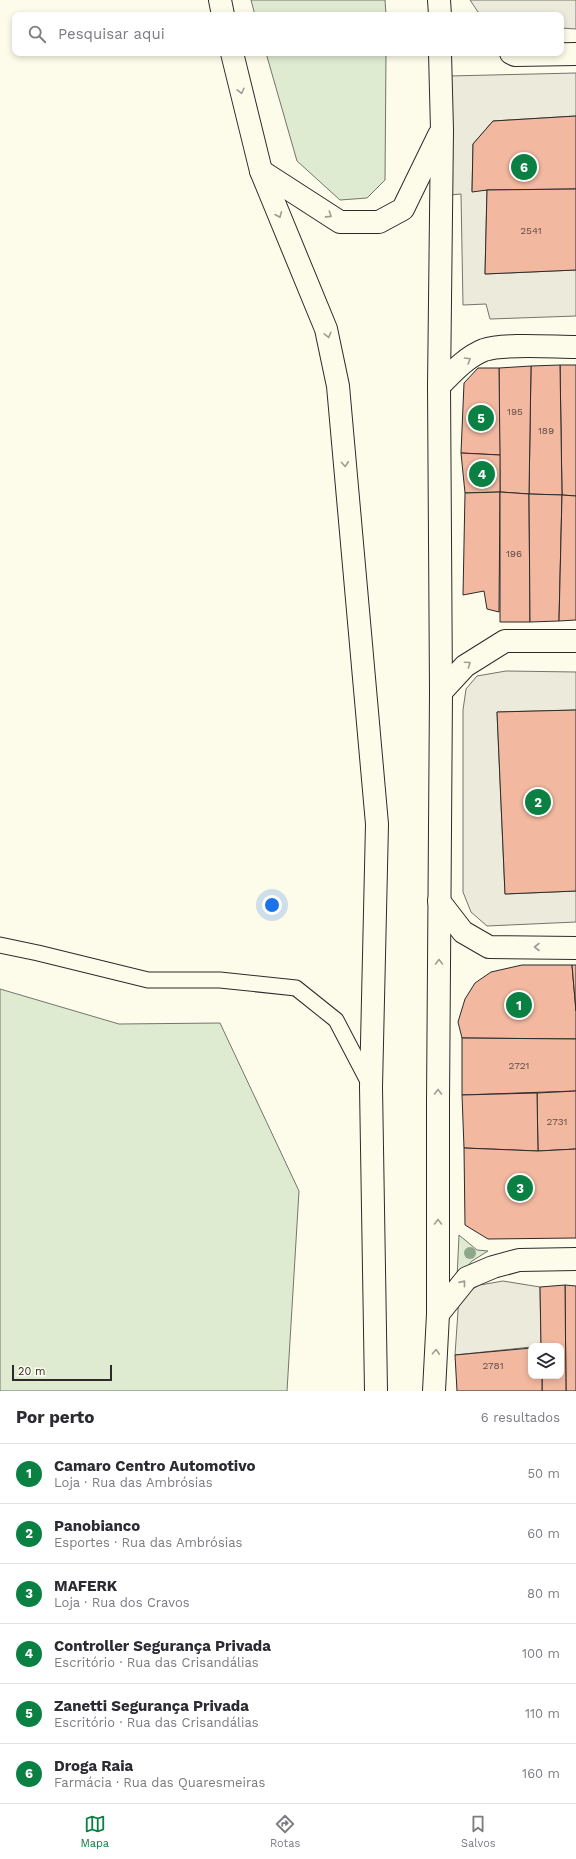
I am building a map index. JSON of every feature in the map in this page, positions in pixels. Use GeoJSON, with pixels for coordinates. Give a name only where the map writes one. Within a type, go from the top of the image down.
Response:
{"type":"FeatureCollection","features":[{"type":"Feature","properties":{"kind":"main road"},"geometry":{"type":"LineString","coordinates":[[220,0],[222,12]]}},
{"type":"Feature","properties":{"kind":"main road"},"geometry":{"type":"LineString","coordinates":[[564,54],[576,54]]}},
{"type":"Feature","properties":{"kind":"main road"},"geometry":{"type":"LineString","coordinates":[[233,56],[261,171],[326,329],[338,386],[377,824],[371,1087],[376,1391]]}},
{"type":"Feature","properties":{"kind":"main road"},"geometry":{"type":"LineString","coordinates":[[434,1391],[438,1314],[441,692],[439,386],[442,130],[440,56]]}},
{"type":"Feature","properties":{"kind":"main road"},"geometry":{"type":"LineString","coordinates":[[261,171],[340,222],[379,222],[403,209],[442,130]]}},
{"type":"Feature","properties":{"kind":"main road"},"geometry":{"type":"LineString","coordinates":[[439,386],[459,366],[485,350],[510,347],[576,348]]}},
{"type":"Feature","properties":{"kind":"main road"},"geometry":{"type":"LineString","coordinates":[[441,692],[465,666],[505,641],[576,642]]}},
{"type":"Feature","properties":{"kind":"main road"},"geometry":{"type":"LineString","coordinates":[[439,901],[463,932],[489,947],[576,948]]}},
{"type":"Feature","properties":{"kind":"main road"},"geometry":{"type":"LineString","coordinates":[[438,1314],[467,1278],[493,1267],[519,1260],[576,1259]]}},
{"type":"Feature","properties":{"kind":"lane"},"geometry":{"type":"LineString","coordinates":[[0,945],[148,980],[220,980],[296,988],[336,1020],[371,1087]]}},
{"type":"Feature","properties":{"kind":"green space"},"geometry":{"type":"Polygon","coordinates":[[[251,0],[385,0],[386,12],[254,12],[251,0]]]}},
{"type":"Feature","properties":{"kind":"green space"},"geometry":{"type":"Polygon","coordinates":[[[267,56],[386,56],[385,180],[367,198],[340,200],[297,161],[267,56]]]}},
{"type":"Feature","properties":{"kind":"green space"},"geometry":{"type":"Polygon","coordinates":[[[0,989],[119,1024],[220,1023],[299,1191],[287,1391],[0,1391],[0,989]]]}},
{"type":"Feature","properties":{"kind":"green space"},"geometry":{"type":"Polygon","coordinates":[[[459,1235],[477,1250],[488,1251],[472,1261],[457,1278],[459,1235]]]}},
{"type":"Feature","properties":{"kind":"shaded area"},"geometry":{"type":"Polygon","coordinates":[[[470,0],[576,0],[576,29],[564,28],[564,12],[478,12],[470,0]]]}},
{"type":"Feature","properties":{"kind":"shaded area"},"geometry":{"type":"Polygon","coordinates":[[[576,73],[576,116],[493,121],[473,144],[472,191],[487,190],[485,274],[576,270],[576,316],[490,319],[486,304],[463,305],[461,194],[450,195],[449,76],[576,73]]]}},
{"type":"Feature","properties":{"kind":"shaded area"},"geometry":{"type":"Polygon","coordinates":[[[506,671],[576,672],[576,710],[497,712],[505,894],[576,891],[576,922],[487,926],[471,912],[463,892],[463,710],[466,689],[477,676],[506,671]]]}},
{"type":"Feature","properties":{"kind":"shaded area"},"geometry":{"type":"Polygon","coordinates":[[[503,1281],[540,1287],[541,1343],[528,1343],[528,1347],[455,1355],[459,1296],[480,1285],[503,1281]]]}},
{"type":"Feature","properties":{"kind":"building"},"geometry":{"type":"Polygon","coordinates":[[[576,116],[576,189],[487,190],[472,192],[473,144],[493,121],[576,116]]]}},
{"type":"Feature","properties":{"kind":"building"},"geometry":{"type":"Polygon","coordinates":[[[576,189],[576,270],[485,274],[487,190],[576,189]]]}},
{"type":"Feature","properties":{"kind":"building"},"geometry":{"type":"Polygon","coordinates":[[[560,365],[576,365],[576,496],[562,495],[560,365]]]}},
{"type":"Feature","properties":{"kind":"building"},"geometry":{"type":"Polygon","coordinates":[[[560,365],[562,495],[529,494],[531,366],[560,365]]]}},
{"type":"Feature","properties":{"kind":"building"},"geometry":{"type":"Polygon","coordinates":[[[531,366],[529,494],[500,492],[499,368],[531,366]]]}},
{"type":"Feature","properties":{"kind":"building"},"geometry":{"type":"Polygon","coordinates":[[[478,368],[499,368],[500,455],[461,453],[464,383],[478,368]]]}},
{"type":"Feature","properties":{"kind":"building"},"geometry":{"type":"Polygon","coordinates":[[[461,453],[500,455],[500,492],[465,493],[461,453]]]}},
{"type":"Feature","properties":{"kind":"building"},"geometry":{"type":"Polygon","coordinates":[[[500,492],[499,612],[487,609],[484,591],[463,595],[465,493],[500,492]]]}},
{"type":"Feature","properties":{"kind":"building"},"geometry":{"type":"Polygon","coordinates":[[[500,492],[529,494],[530,622],[500,622],[500,492]]]}},
{"type":"Feature","properties":{"kind":"building"},"geometry":{"type":"Polygon","coordinates":[[[529,494],[562,495],[559,621],[530,622],[529,494]]]}},
{"type":"Feature","properties":{"kind":"building"},"geometry":{"type":"Polygon","coordinates":[[[562,495],[576,496],[576,620],[559,621],[562,495]]]}},
{"type":"Feature","properties":{"kind":"building"},"geometry":{"type":"Polygon","coordinates":[[[576,710],[576,891],[505,894],[497,712],[576,710]]]}},
{"type":"Feature","properties":{"kind":"building"},"geometry":{"type":"Polygon","coordinates":[[[522,965],[572,965],[576,1011],[576,1039],[462,1038],[458,1022],[465,999],[475,983],[491,972],[522,965]]]}},
{"type":"Feature","properties":{"kind":"building"},"geometry":{"type":"Polygon","coordinates":[[[572,965],[576,965],[576,1011],[572,965]]]}},
{"type":"Feature","properties":{"kind":"building"},"geometry":{"type":"Polygon","coordinates":[[[462,1038],[576,1039],[576,1091],[462,1095],[462,1038]]]}},
{"type":"Feature","properties":{"kind":"building"},"geometry":{"type":"Polygon","coordinates":[[[576,1091],[576,1149],[538,1151],[537,1093],[576,1091]]]}},
{"type":"Feature","properties":{"kind":"building"},"geometry":{"type":"Polygon","coordinates":[[[537,1093],[538,1151],[464,1148],[462,1095],[537,1093]]]}},
{"type":"Feature","properties":{"kind":"building"},"geometry":{"type":"Polygon","coordinates":[[[464,1148],[538,1151],[576,1149],[576,1238],[488,1239],[465,1225],[464,1148]]]}},
{"type":"Feature","properties":{"kind":"building"},"geometry":{"type":"Polygon","coordinates":[[[565,1285],[576,1286],[576,1391],[566,1391],[565,1285]]]}},
{"type":"Feature","properties":{"kind":"building"},"geometry":{"type":"Polygon","coordinates":[[[565,1285],[566,1391],[542,1391],[542,1379],[564,1379],[564,1343],[541,1343],[540,1287],[565,1285]]]}},
{"type":"Feature","properties":{"kind":"building"},"geometry":{"type":"Polygon","coordinates":[[[528,1348],[528,1379],[542,1379],[542,1391],[457,1391],[455,1355],[528,1348]]]}},
{"type":"Feature","properties":{"kind":"place","name":"Droga Raia"},"geometry":{"type":"Point","coordinates":[524,167]}},
{"type":"Feature","properties":{"kind":"place","name":"Zanetti Segurança Privada"},"geometry":{"type":"Point","coordinates":[481,418]}},
{"type":"Feature","properties":{"kind":"place","name":"Controller Segurança Privada"},"geometry":{"type":"Point","coordinates":[482,474]}},
{"type":"Feature","properties":{"kind":"place","name":"Panobianco"},"geometry":{"type":"Point","coordinates":[538,802]}},
{"type":"Feature","properties":{"kind":"place","name":"Camaro Centro Automotivo"},"geometry":{"type":"Point","coordinates":[519,1005]}},
{"type":"Feature","properties":{"kind":"place","name":"MAFERK"},"geometry":{"type":"Point","coordinates":[520,1188]}}]}
